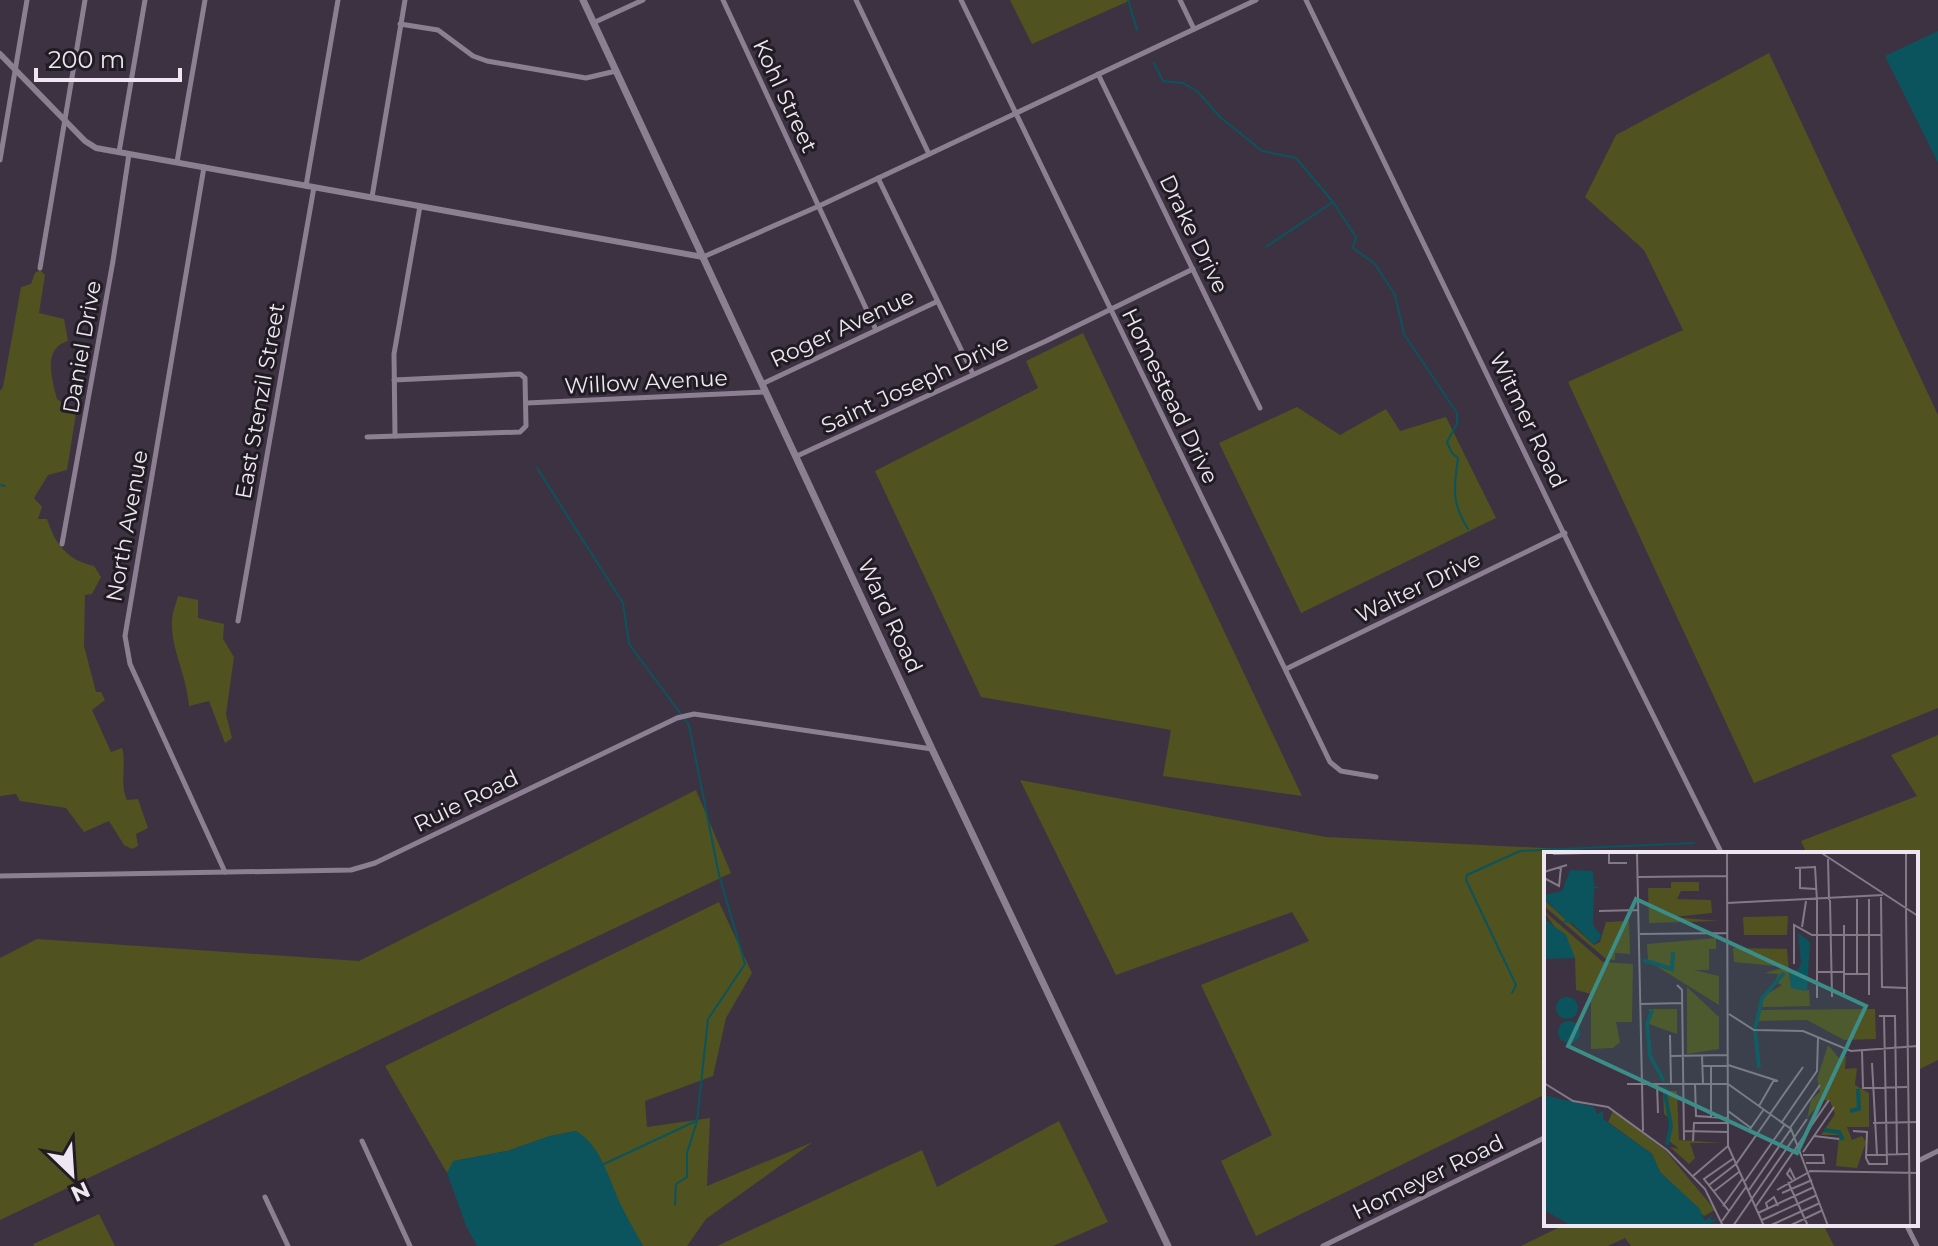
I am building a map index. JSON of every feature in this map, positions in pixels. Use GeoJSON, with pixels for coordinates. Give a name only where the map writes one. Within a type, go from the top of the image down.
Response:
{"type":"FeatureCollection","features":[{"type":"Feature","properties":{"kind":"main road","name":"Ward Road"},"geometry":{"type":"LineString","coordinates":[[583,0],[932,749],[1168,1246]]}},
{"type":"Feature","properties":{"kind":"street"},"geometry":{"type":"LineString","coordinates":[[0,160],[27,0]]}},
{"type":"Feature","properties":{"kind":"street"},"geometry":{"type":"LineString","coordinates":[[40,268],[85,0]]}},
{"type":"Feature","properties":{"kind":"street"},"geometry":{"type":"LineString","coordinates":[[119,152],[145,0]]}},
{"type":"Feature","properties":{"kind":"street"},"geometry":{"type":"LineString","coordinates":[[177,162],[205,0]]}},
{"type":"Feature","properties":{"kind":"street"},"geometry":{"type":"LineString","coordinates":[[306,186],[338,0]]}},
{"type":"Feature","properties":{"kind":"street"},"geometry":{"type":"LineString","coordinates":[[372,197],[405,0]]}},
{"type":"Feature","properties":{"kind":"street"},"geometry":{"type":"LineString","coordinates":[[593,23],[643,0]]}},
{"type":"Feature","properties":{"kind":"street","name":"Kohl Street"},"geometry":{"type":"LineString","coordinates":[[723,0],[876,330]]}},
{"type":"Feature","properties":{"kind":"street"},"geometry":{"type":"LineString","coordinates":[[856,0],[929,154]]}},
{"type":"Feature","properties":{"kind":"street","name":"Homestead Drive"},"geometry":{"type":"LineString","coordinates":[[961,0],[1330,762],[1341,771],[1376,777]]}},
{"type":"Feature","properties":{"kind":"street"},"geometry":{"type":"LineString","coordinates":[[1180,0],[1194,29]]}},
{"type":"Feature","properties":{"kind":"street"},"geometry":{"type":"LineString","coordinates":[[0,54],[85,141],[96,148],[703,257],[819,206],[1256,0]]}},
{"type":"Feature","properties":{"kind":"street","name":"Witmer Road"},"geometry":{"type":"LineString","coordinates":[[1306,0],[1721,852]]}},
{"type":"Feature","properties":{"kind":"street"},"geometry":{"type":"LineString","coordinates":[[400,24],[438,30],[473,56],[487,61],[586,78],[616,71]]}},
{"type":"Feature","properties":{"kind":"street","name":"Drake Drive"},"geometry":{"type":"LineString","coordinates":[[1098,74],[1260,408]]}},
{"type":"Feature","properties":{"kind":"street","name":"Daniel Drive"},"geometry":{"type":"LineString","coordinates":[[62,544],[129,154]]}},
{"type":"Feature","properties":{"kind":"street","name":"North Avenue"},"geometry":{"type":"LineString","coordinates":[[204,167],[125,636],[130,664],[225,872]]}},
{"type":"Feature","properties":{"kind":"street"},"geometry":{"type":"LineString","coordinates":[[878,178],[973,374]]}},
{"type":"Feature","properties":{"kind":"street","name":"East Stenzil Street"},"geometry":{"type":"LineString","coordinates":[[238,621],[314,187]]}},
{"type":"Feature","properties":{"kind":"street"},"geometry":{"type":"LineString","coordinates":[[395,436],[394,354],[420,206]]}},
{"type":"Feature","properties":{"kind":"street","name":"Saint Joseph Drive"},"geometry":{"type":"LineString","coordinates":[[797,456],[1193,269]]}},
{"type":"Feature","properties":{"kind":"street","name":"Roger Avenue"},"geometry":{"type":"LineString","coordinates":[[763,388],[936,302]]}},
{"type":"Feature","properties":{"kind":"street"},"geometry":{"type":"LineString","coordinates":[[367,437],[520,432],[526,426],[525,378],[520,374],[394,380]]}},
{"type":"Feature","properties":{"kind":"street","name":"Willow Avenue"},"geometry":{"type":"LineString","coordinates":[[527,403],[763,388]]}},
{"type":"Feature","properties":{"kind":"street","name":"Walter Drive"},"geometry":{"type":"LineString","coordinates":[[1286,669],[1565,533]]}},
{"type":"Feature","properties":{"kind":"street","name":"Ruie Road"},"geometry":{"type":"LineString","coordinates":[[0,876],[351,870],[375,863],[677,718],[694,714],[932,749]]}},
{"type":"Feature","properties":{"kind":"street","name":"Homeyer Road"},"geometry":{"type":"LineString","coordinates":[[1323,1246],[1544,1138]]}},
{"type":"Feature","properties":{"kind":"street"},"geometry":{"type":"LineString","coordinates":[[362,1141],[410,1246]]}},
{"type":"Feature","properties":{"kind":"street"},"geometry":{"type":"LineString","coordinates":[[1918,1161],[1938,1151]]}},
{"type":"Feature","properties":{"kind":"street"},"geometry":{"type":"LineString","coordinates":[[265,1197],[288,1246]]}},
{"type":"Feature","properties":{"kind":"street"},"geometry":{"type":"LineString","coordinates":[[1907,1226],[1917,1246]]}},
{"type":"Feature","properties":{"kind":"shaded area"},"geometry":{"type":"Polygon","coordinates":[[[1010,0],[1131,0],[1032,44],[1010,0]]]}},
{"type":"Feature","properties":{"kind":"shaded area"},"geometry":{"type":"Polygon","coordinates":[[[1769,53],[1938,415],[1938,708],[1754,783],[1568,382],[1683,330],[1644,250],[1585,197],[1616,135],[1769,53]]]}},
{"type":"Feature","properties":{"kind":"shaded area"},"geometry":{"type":"Polygon","coordinates":[[[40,270],[45,275],[39,313],[64,319],[68,341],[55,350],[52,357],[51,374],[57,399],[76,413],[67,470],[48,475],[34,498],[42,507],[38,519],[47,519],[63,550],[76,560],[94,566],[101,577],[92,594],[85,595],[84,646],[96,692],[101,692],[105,700],[92,710],[111,752],[122,748],[125,794],[127,800],[138,799],[148,828],[136,834],[138,846],[132,849],[124,845],[109,821],[84,832],[66,808],[20,801],[16,794],[0,796],[0,391],[21,287],[31,284],[35,273],[40,270]]]}},
{"type":"Feature","properties":{"kind":"shaded area"},"geometry":{"type":"Polygon","coordinates":[[[1083,333],[1302,796],[1163,776],[1171,730],[981,697],[875,471],[1038,388],[1026,361],[1083,333]]]}},
{"type":"Feature","properties":{"kind":"shaded area"},"geometry":{"type":"Polygon","coordinates":[[[1297,407],[1340,435],[1386,409],[1400,431],[1446,417],[1496,518],[1301,613],[1219,443],[1297,407]]]}},
{"type":"Feature","properties":{"kind":"shaded area"},"geometry":{"type":"Polygon","coordinates":[[[178,596],[198,600],[198,618],[224,624],[223,639],[234,657],[226,714],[232,738],[225,743],[209,701],[189,706],[172,632],[178,596]]]}},
{"type":"Feature","properties":{"kind":"shaded area"},"geometry":{"type":"Polygon","coordinates":[[[1938,735],[1938,1060],[1918,1070],[1918,852],[1806,852],[1801,841],[1917,796],[1891,755],[1938,735]]]}},
{"type":"Feature","properties":{"kind":"shaded area"},"geometry":{"type":"Polygon","coordinates":[[[1020,780],[1326,837],[1622,852],[1544,852],[1544,1056],[1541,1058],[1544,1064],[1544,1095],[1256,1236],[1221,1161],[1272,1135],[1201,985],[1309,941],[1292,912],[1116,975],[1020,780]]]}},
{"type":"Feature","properties":{"kind":"shaded area"},"geometry":{"type":"Polygon","coordinates":[[[696,790],[731,873],[0,1220],[0,958],[37,939],[359,961],[696,790]]]}},
{"type":"Feature","properties":{"kind":"shaded area"},"geometry":{"type":"Polygon","coordinates":[[[719,902],[752,973],[726,1018],[713,1076],[645,1101],[647,1127],[710,1118],[707,1186],[813,1142],[706,1219],[687,1246],[643,1246],[576,1131],[550,1136],[507,1151],[454,1161],[447,1173],[385,1066],[719,902]]]}},
{"type":"Feature","properties":{"kind":"shaded area"},"geometry":{"type":"Polygon","coordinates":[[[1059,1121],[1108,1222],[1053,1246],[717,1246],[922,1150],[937,1187],[1059,1121]]]}},
{"type":"Feature","properties":{"kind":"shaded area"},"geometry":{"type":"Polygon","coordinates":[[[99,1214],[115,1246],[33,1244],[99,1214]]]}},
{"type":"Feature","properties":{"kind":"shaded area"},"geometry":{"type":"Polygon","coordinates":[[[1562,1226],[1824,1226],[1834,1246],[1631,1246],[1625,1238],[1608,1246],[1521,1246],[1562,1226]]]}},
{"type":"Feature","properties":{"kind":"water"},"geometry":{"type":"Polygon","coordinates":[[[1938,31],[1938,163],[1885,56],[1938,31]]]}},
{"type":"Feature","properties":{"kind":"water"},"geometry":{"type":"Polygon","coordinates":[[[576,1131],[599,1155],[643,1246],[477,1246],[467,1228],[447,1173],[453,1161],[507,1151],[550,1136],[576,1131]]]}},
{"type":"Feature","properties":{"kind":"waterway"},"geometry":{"type":"LineString","coordinates":[[1128,0],[1137,30]]}},
{"type":"Feature","properties":{"kind":"waterway"},"geometry":{"type":"LineString","coordinates":[[1154,63],[1163,81],[1183,83],[1198,92],[1220,117],[1262,151],[1296,158],[1333,202],[1356,237],[1353,248],[1375,264],[1395,295],[1404,334],[1457,413],[1457,424],[1447,442],[1458,458],[1455,495],[1468,529]]}},
{"type":"Feature","properties":{"kind":"waterway"},"geometry":{"type":"LineString","coordinates":[[1266,247],[1333,202]]}},
{"type":"Feature","properties":{"kind":"waterway"},"geometry":{"type":"LineString","coordinates":[[537,468],[623,603],[629,644],[689,725],[719,875],[745,964],[708,1019],[697,1121],[687,1153],[687,1177],[676,1184],[675,1205]]}},
{"type":"Feature","properties":{"kind":"waterway"},"geometry":{"type":"LineString","coordinates":[[0,485],[5,486]]}},
{"type":"Feature","properties":{"kind":"waterway"},"geometry":{"type":"LineString","coordinates":[[1512,993],[1516,985],[1466,880],[1467,875],[1520,851],[1694,843]]}},
{"type":"Feature","properties":{"kind":"waterway"},"geometry":{"type":"LineString","coordinates":[[604,1164],[696,1121]]}}]}
